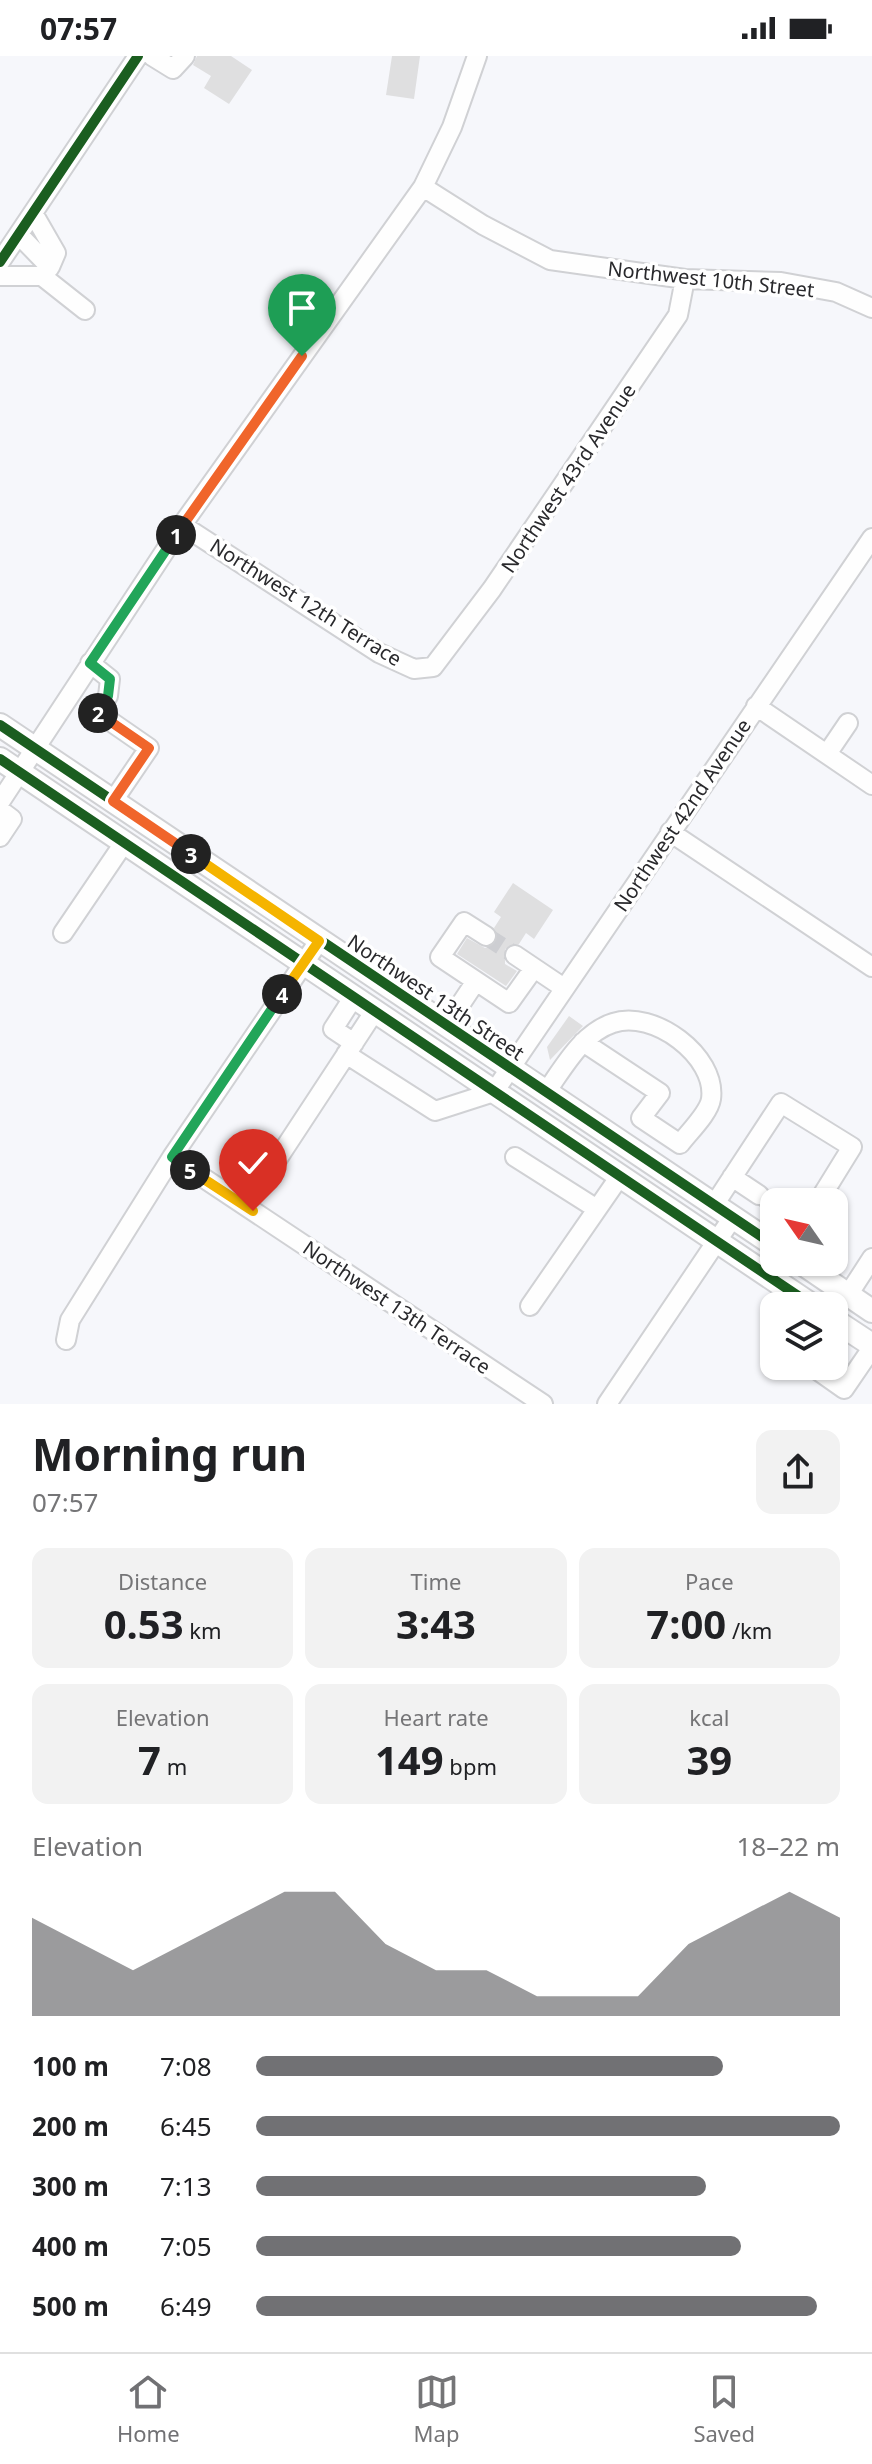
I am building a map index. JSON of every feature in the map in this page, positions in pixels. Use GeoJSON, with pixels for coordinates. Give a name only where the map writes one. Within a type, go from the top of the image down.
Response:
{"type":"FeatureCollection","features":[{"type":"Feature","properties":{"kind":"main road","name":"Northwest 13th Street"},"geometry":{"type":"LineString","coordinates":[[0,725],[760,1235]]}},
{"type":"Feature","properties":{"kind":"main road"},"geometry":{"type":"LineString","coordinates":[[9,765],[792,1292]]}},
{"type":"Feature","properties":{"kind":"main road"},"geometry":{"type":"LineString","coordinates":[[820,1276],[844,1292]]}},
{"type":"Feature","properties":{"kind":"main road"},"geometry":{"type":"LineString","coordinates":[[848,1295],[872,1311]]}},
{"type":"Feature","properties":{"kind":"main road"},"geometry":{"type":"LineString","coordinates":[[848,1330],[872,1347]]}},
{"type":"Feature","properties":{"kind":"street"},"geometry":{"type":"LineString","coordinates":[[0,262],[138,56]]}},
{"type":"Feature","properties":{"kind":"street"},"geometry":{"type":"LineString","coordinates":[[152,56],[173,69],[185,56]]}},
{"type":"Feature","properties":{"kind":"street"},"geometry":{"type":"LineString","coordinates":[[0,802],[9,765],[33,747],[182,525],[423,187],[452,127],[477,56]]}},
{"type":"Feature","properties":{"kind":"street","name":"Northwest 10th Street"},"geometry":{"type":"LineString","coordinates":[[423,187],[483,225],[550,260],[685,279],[781,282],[836,292],[872,308]]}},
{"type":"Feature","properties":{"kind":"street"},"geometry":{"type":"LineString","coordinates":[[33,213],[56,253],[46,271]]}},
{"type":"Feature","properties":{"kind":"street"},"geometry":{"type":"LineString","coordinates":[[19,235],[46,271],[85,310]]}},
{"type":"Feature","properties":{"kind":"street"},"geometry":{"type":"LineString","coordinates":[[0,276],[46,271]]}},
{"type":"Feature","properties":{"kind":"street","name":"Northwest 43rd Avenue"},"geometry":{"type":"LineString","coordinates":[[433,667],[492,589],[678,315],[685,279]]}},
{"type":"Feature","properties":{"kind":"street","name":"Northwest 12th Terrace"},"geometry":{"type":"LineString","coordinates":[[182,525],[379,653],[414,669],[433,667]]}},
{"type":"Feature","properties":{"kind":"street","name":"Northwest 42nd Avenue"},"geometry":{"type":"LineString","coordinates":[[494,1092],[756,706],[868,550]]}},
{"type":"Feature","properties":{"kind":"street"},"geometry":{"type":"LineString","coordinates":[[90,663],[110,679],[108,696],[97,712],[149,748],[113,801]]}},
{"type":"Feature","properties":{"kind":"street"},"geometry":{"type":"LineString","coordinates":[[756,706],[872,785]]}},
{"type":"Feature","properties":{"kind":"street"},"geometry":{"type":"LineString","coordinates":[[827,754],[848,723]]}},
{"type":"Feature","properties":{"kind":"street"},"geometry":{"type":"LineString","coordinates":[[0,810],[12,819],[0,837]]}},
{"type":"Feature","properties":{"kind":"street"},"geometry":{"type":"LineString","coordinates":[[670,832],[872,967]]}},
{"type":"Feature","properties":{"kind":"street"},"geometry":{"type":"LineString","coordinates":[[63,933],[124,843]]}},
{"type":"Feature","properties":{"kind":"street"},"geometry":{"type":"LineString","coordinates":[[486,936],[464,922],[440,957],[509,1003],[534,968]]}},
{"type":"Feature","properties":{"kind":"street"},"geometry":{"type":"LineString","coordinates":[[66,1340],[70,1320],[172,1157],[319,941]]}},
{"type":"Feature","properties":{"kind":"street"},"geometry":{"type":"LineString","coordinates":[[515,955],[564,988]]}},
{"type":"Feature","properties":{"kind":"street"},"geometry":{"type":"LineString","coordinates":[[446,1026],[476,981]]}},
{"type":"Feature","properties":{"kind":"street"},"geometry":{"type":"LineString","coordinates":[[353,998],[333,1029],[350,1049],[435,1111],[494,1092]]}},
{"type":"Feature","properties":{"kind":"street"},"geometry":{"type":"LineString","coordinates":[[267,1175],[374,1012]]}},
{"type":"Feature","properties":{"kind":"street"},"geometry":{"type":"LineString","coordinates":[[546,1092],[583,1042],[613,1022],[637,1021],[655,1025],[700,1058],[710,1083],[711,1102],[680,1144],[641,1118],[660,1093],[583,1042]]}},
{"type":"Feature","properties":{"kind":"street"},"geometry":{"type":"LineString","coordinates":[[607,1404],[717,1241],[732,1177],[781,1103],[852,1147],[827,1188]]}},
{"type":"Feature","properties":{"kind":"street","name":"Northwest 13th Terrace"},"geometry":{"type":"LineString","coordinates":[[172,1157],[543,1404]]}},
{"type":"Feature","properties":{"kind":"street"},"geometry":{"type":"LineString","coordinates":[[515,1157],[597,1209]]}},
{"type":"Feature","properties":{"kind":"street"},"geometry":{"type":"LineString","coordinates":[[530,1306],[620,1176]]}},
{"type":"Feature","properties":{"kind":"street"},"geometry":{"type":"LineString","coordinates":[[732,1177],[759,1195]]}},
{"type":"Feature","properties":{"kind":"street"},"geometry":{"type":"LineString","coordinates":[[848,1295],[872,1258]]}},
{"type":"Feature","properties":{"kind":"street"},"geometry":{"type":"LineString","coordinates":[[831,1380],[844,1389],[872,1347]]}},
{"type":"Feature","properties":{"kind":"building"},"geometry":{"type":"Polygon","coordinates":[[[197,56],[231,56],[252,70],[229,104],[204,88],[211,76],[193,65],[197,56]]]}},
{"type":"Feature","properties":{"kind":"building"},"geometry":{"type":"Polygon","coordinates":[[[392,56],[420,56],[414,99],[386,95],[392,56]]]}},
{"type":"Feature","properties":{"kind":"building"},"geometry":{"type":"Polygon","coordinates":[[[513,883],[553,910],[534,939],[526,933],[519,944],[505,949],[505,964],[517,971],[506,986],[457,954],[467,938],[485,948],[496,943],[498,936],[494,928],[501,917],[494,912],[513,883]]]}},
{"type":"Feature","properties":{"kind":"building"},"geometry":{"type":"Polygon","coordinates":[[[569,1016],[583,1026],[550,1060],[547,1047],[569,1016]]]}},
{"type":"Feature","properties":{"kind":"tunnel"},"geometry":{"type":"LineString","coordinates":[[486,936],[515,955]]}},
{"type":"Feature","properties":{"kind":"cycle path"},"geometry":{"type":"LineString","coordinates":[[0,262],[138,56]]}},
{"type":"Feature","properties":{"kind":"cycle path"},"geometry":{"type":"LineString","coordinates":[[0,725],[760,1236]]}},
{"type":"Feature","properties":{"kind":"cycle path"},"geometry":{"type":"LineString","coordinates":[[0,759],[792,1292]]}},
{"type":"Feature","properties":{"kind":"route"},"geometry":{"type":"LineString","coordinates":[[253,1211],[172,1157],[319,941],[113,801],[149,748],[97,712],[108,696],[110,679],[90,663],[182,525],[302,356]]}}]}
